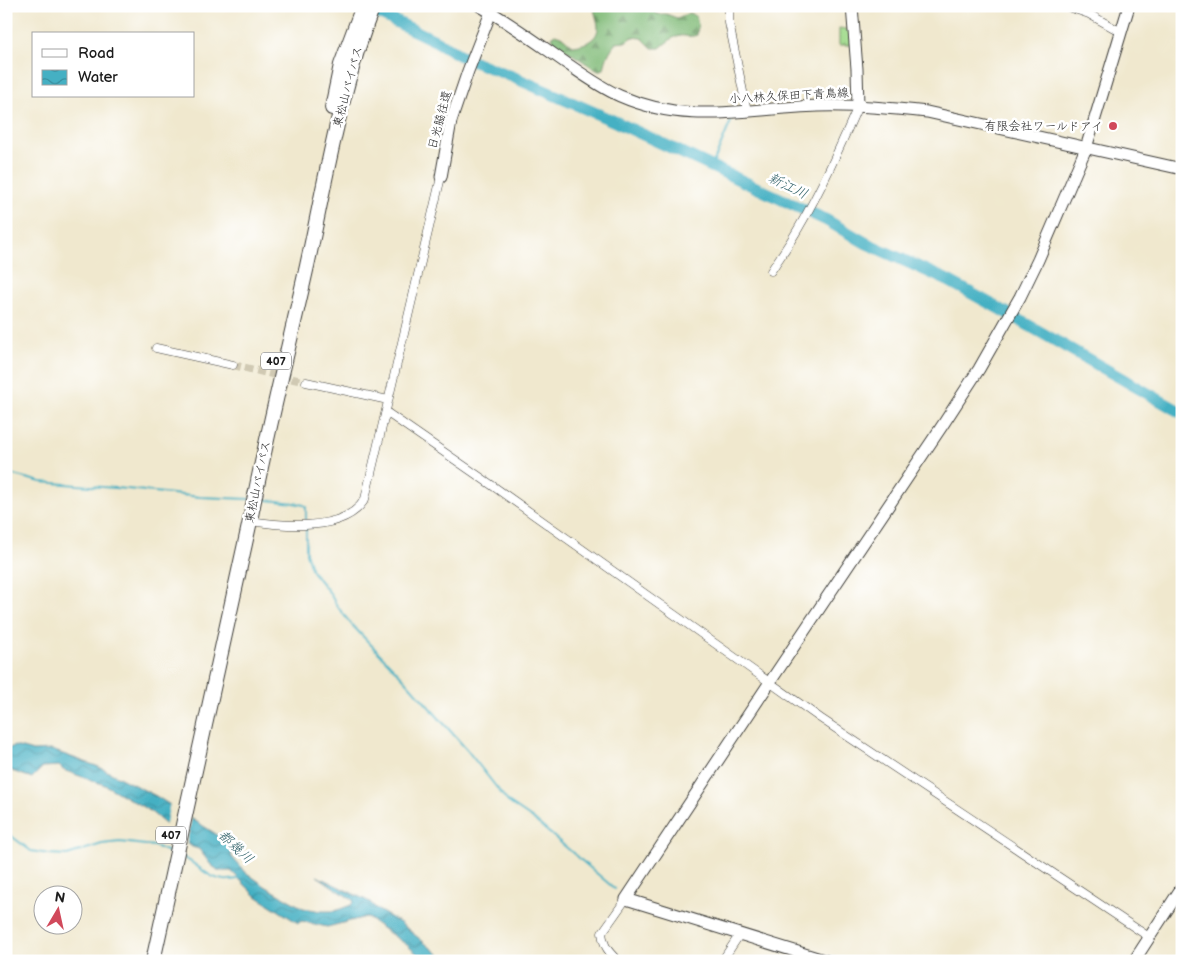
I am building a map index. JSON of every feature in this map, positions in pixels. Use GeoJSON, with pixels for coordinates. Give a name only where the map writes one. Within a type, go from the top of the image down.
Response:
{"type":"FeatureCollection","features":[{"type":"Feature","properties":{"kind":"highway","name":"東松山バイパス"},"geometry":{"type":"LineString","coordinates":[[153,961],[203,712],[341,65],[363,15],[373,6]]}},
{"type":"Feature","properties":{"kind":"highway","name":"東松山バイパス"},"geometry":{"type":"LineString","coordinates":[[143,961],[250,521],[260,469],[343,102],[360,41],[363,15]]}},
{"type":"Feature","properties":{"kind":"street","name":"小八林久保田下青鳥線"},"geometry":{"type":"LineString","coordinates":[[480,6],[492,9],[589,79],[619,96],[656,108],[700,114],[724,114],[817,106],[896,108],[927,112],[1182,169]]}},
{"type":"Feature","properties":{"kind":"street"},"geometry":{"type":"LineString","coordinates":[[729,6],[729,23],[747,111]]}},
{"type":"Feature","properties":{"kind":"street"},"geometry":{"type":"LineString","coordinates":[[771,271],[816,195],[858,106],[852,6]]}},
{"type":"Feature","properties":{"kind":"street"},"geometry":{"type":"LineString","coordinates":[[1066,6],[1089,14],[1121,32]]}},
{"type":"Feature","properties":{"kind":"street"},"geometry":{"type":"LineString","coordinates":[[618,961],[607,950],[602,933],[942,426],[979,368],[1020,297],[1086,148],[1129,6]]}},
{"type":"Feature","properties":{"kind":"street","name":"日光脇往還"},"geometry":{"type":"LineString","coordinates":[[440,177],[451,122],[492,9]]}},
{"type":"Feature","properties":{"kind":"street"},"geometry":{"type":"LineString","coordinates":[[250,521],[276,525],[318,524],[342,518],[361,507],[365,499],[386,412],[440,177]]}},
{"type":"Feature","properties":{"kind":"street"},"geometry":{"type":"LineString","coordinates":[[156,348],[233,365]]}},
{"type":"Feature","properties":{"kind":"street"},"geometry":{"type":"LineString","coordinates":[[306,382],[388,400]]}},
{"type":"Feature","properties":{"kind":"street"},"geometry":{"type":"LineString","coordinates":[[386,412],[820,718],[1149,937]]}},
{"type":"Feature","properties":{"kind":"street"},"geometry":{"type":"LineString","coordinates":[[1134,961],[1182,887]]}},
{"type":"Feature","properties":{"kind":"street"},"geometry":{"type":"LineString","coordinates":[[626,899],[827,961]]}},
{"type":"Feature","properties":{"kind":"street"},"geometry":{"type":"LineString","coordinates":[[722,961],[740,934]]}},
{"type":"Feature","properties":{"kind":"green space"},"geometry":{"type":"Polygon","coordinates":[[[594,6],[652,6],[656,14],[666,14],[677,18],[689,13],[696,16],[698,25],[697,35],[676,37],[660,48],[652,48],[642,38],[632,37],[625,42],[616,43],[608,55],[604,69],[598,71],[554,42],[552,36],[555,34],[561,36],[573,46],[590,41],[596,35],[598,27],[594,6]]]}},
{"type":"Feature","properties":{"kind":"green space"},"geometry":{"type":"Polygon","coordinates":[[[839,28],[851,30],[852,45],[839,45],[839,28]]]}},
{"type":"Feature","properties":{"kind":"water"},"geometry":{"type":"Polygon","coordinates":[[[15,746],[33,751],[52,750],[99,767],[156,796],[216,834],[229,846],[232,857],[244,871],[265,886],[303,908],[335,911],[351,905],[354,901],[317,876],[370,902],[378,910],[399,922],[447,961],[425,961],[407,945],[366,917],[327,927],[302,921],[298,923],[256,896],[231,871],[219,871],[211,865],[199,849],[192,847],[150,811],[105,785],[63,770],[59,766],[43,767],[32,778],[6,769],[6,749],[15,746]]]}},
{"type":"Feature","properties":{"kind":"pier"},"geometry":{"type":"Polygon","coordinates":[[[170,803],[192,816],[186,846],[165,828],[170,803]]]}},
{"type":"Feature","properties":{"kind":"waterway","name":"新江川"},"geometry":{"type":"LineString","coordinates":[[370,6],[378,13],[436,41],[465,58],[616,122],[826,220],[866,243],[949,281],[1182,413]]}},
{"type":"Feature","properties":{"kind":"waterway"},"geometry":{"type":"LineString","coordinates":[[712,166],[731,121]]}},
{"type":"Feature","properties":{"kind":"waterway"},"geometry":{"type":"LineString","coordinates":[[6,473],[41,482],[200,497],[249,499]]}},
{"type":"Feature","properties":{"kind":"waterway"},"geometry":{"type":"LineString","coordinates":[[259,499],[304,505],[306,507],[306,522]]}},
{"type":"Feature","properties":{"kind":"waterway"},"geometry":{"type":"LineString","coordinates":[[306,526],[306,553],[312,571],[351,624],[446,726],[508,802],[533,819],[615,889]]}},
{"type":"Feature","properties":{"kind":"waterway"},"geometry":{"type":"LineString","coordinates":[[6,832],[31,851],[49,854],[67,855],[102,844],[120,842],[154,846],[171,853]]}},
{"type":"Feature","properties":{"kind":"waterway"},"geometry":{"type":"LineString","coordinates":[[182,857],[216,878],[222,880],[241,878]]}},
{"type":"Feature","properties":{"kind":"waterway"},"geometry":{"type":"LineString","coordinates":[[830,957],[842,961]]}},
{"type":"Feature","properties":{"kind":"tunnel"},"geometry":{"type":"LineString","coordinates":[[233,365],[306,382]]}},
{"type":"Feature","properties":{"kind":"place","name":"有限会社ワールドアイ"},"geometry":{"type":"Point","coordinates":[1113,126]}},
{"type":"Feature","properties":{"kind":"water label","name":"都幾川"},"geometry":{"type":"Point","coordinates":[236,847]}}]}
